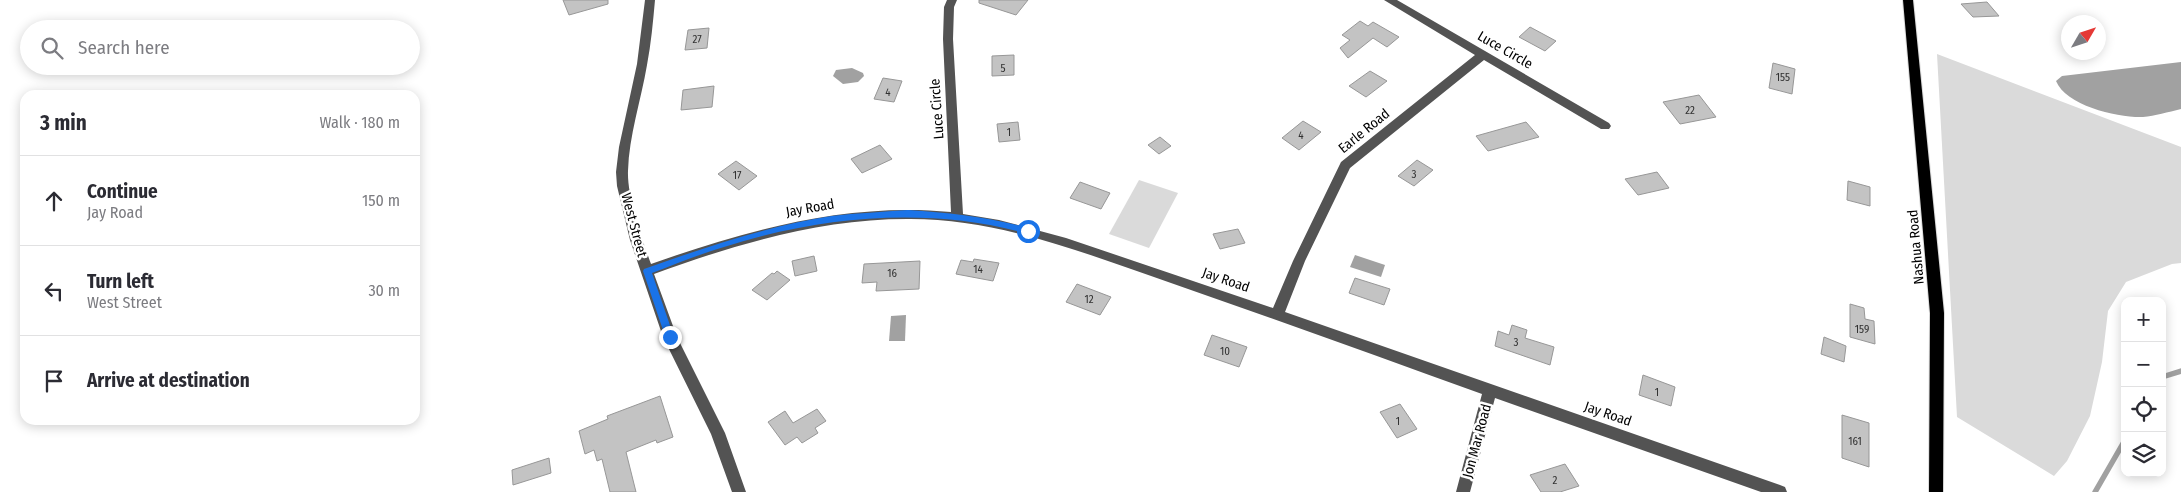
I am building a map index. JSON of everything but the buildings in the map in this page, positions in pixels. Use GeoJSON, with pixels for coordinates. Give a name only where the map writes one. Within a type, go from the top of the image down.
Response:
{"type":"FeatureCollection","features":[{"type":"Feature","properties":{"kind":"main road","name":"Nashua Road"},"geometry":{"type":"LineString","coordinates":[[1908,0],[1937,313],[1936,492]]}},
{"type":"Feature","properties":{"kind":"street","name":"West Street"},"geometry":{"type":"LineString","coordinates":[[650,0],[642,64],[622,172],[623,186],[636,240],[670,337],[718,433],[739,492]]}},
{"type":"Feature","properties":{"kind":"street","name":"Luce Circle"},"geometry":{"type":"LineString","coordinates":[[952,0],[949,7],[948,39],[957,217]]}},
{"type":"Feature","properties":{"kind":"street","name":"Luce Circle"},"geometry":{"type":"LineString","coordinates":[[1389,0],[1605,126]]}},
{"type":"Feature","properties":{"kind":"street","name":"Earle Road"},"geometry":{"type":"LineString","coordinates":[[1277,315],[1299,261],[1345,165],[1483,55]]}},
{"type":"Feature","properties":{"kind":"street","name":"Jay Road"},"geometry":{"type":"LineString","coordinates":[[647,271],[723,244],[808,224],[867,216],[908,214],[997,222],[1078,246],[1780,492]]}},
{"type":"Feature","properties":{"kind":"street","name":"Jon Mar Road"},"geometry":{"type":"LineString","coordinates":[[1463,492],[1490,390]]}},
{"type":"Feature","properties":{"kind":"shaded area"},"geometry":{"type":"Polygon","coordinates":[[[1937,54],[2181,147],[2181,263],[2172,264],[2126,282],[2108,311],[2102,362],[2090,416],[2067,461],[2054,476],[1957,417],[1937,54]]]}},
{"type":"Feature","properties":{"kind":"shaded area"},"geometry":{"type":"Polygon","coordinates":[[[2181,62],[2181,109],[2157,115],[2133,117],[2094,109],[2070,97],[2056,81],[2062,76],[2181,62]]]}},
{"type":"Feature","properties":{"kind":"shaded area"},"geometry":{"type":"Polygon","coordinates":[[[852,68],[863,73],[864,76],[858,82],[843,84],[833,76],[836,70],[852,68]]]}},
{"type":"Feature","properties":{"kind":"shaded area"},"geometry":{"type":"Polygon","coordinates":[[[1139,180],[1178,193],[1149,248],[1109,234],[1139,180]]]}},
{"type":"Feature","properties":{"kind":"shaded area"},"geometry":{"type":"Polygon","coordinates":[[[1355,255],[1385,265],[1381,277],[1350,267],[1355,255]]]}},
{"type":"Feature","properties":{"kind":"shaded area"},"geometry":{"type":"Polygon","coordinates":[[[906,315],[905,341],[889,341],[891,316],[906,315]]]}},
{"type":"Feature","properties":{"kind":"waterway"},"geometry":{"type":"LineString","coordinates":[[2166,376],[2181,371]]}},
{"type":"Feature","properties":{"kind":"waterway"},"geometry":{"type":"LineString","coordinates":[[2095,492],[2121,447]]}},
{"type":"Feature","properties":{"kind":"route"},"geometry":{"type":"LineString","coordinates":[[670,337],[647,271],[723,244],[768,232],[833,219],[908,214],[997,222],[1028,231]]}}]}
